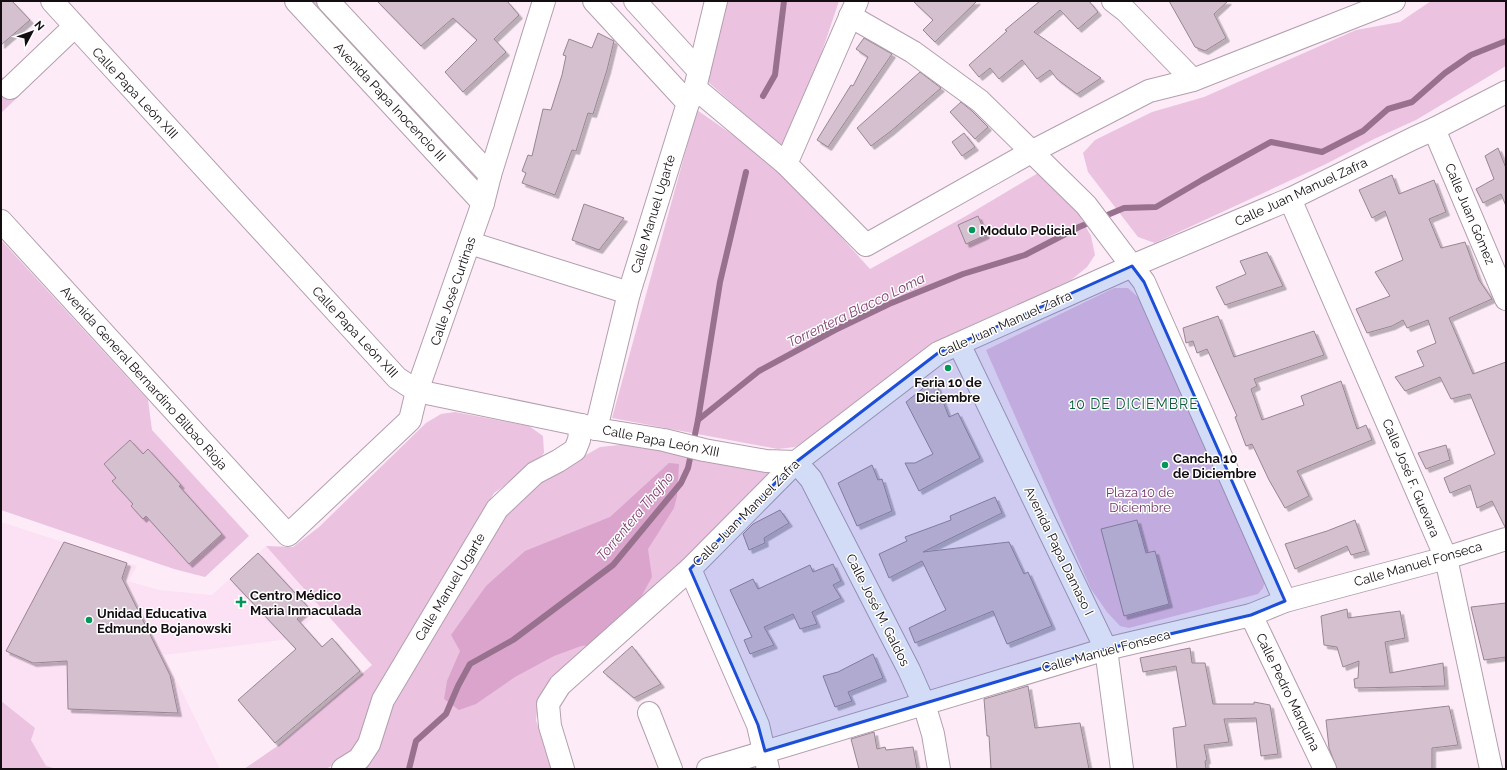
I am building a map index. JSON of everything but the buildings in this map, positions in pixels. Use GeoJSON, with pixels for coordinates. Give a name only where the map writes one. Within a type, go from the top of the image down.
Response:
{"type":"FeatureCollection","features":[{"type":"Feature","properties":{"kind":"street","name":"Calle Papa León XIII"},"geometry":{"type":"LineString","coordinates":[[52,1],[74,27],[397,378],[417,391],[588,427],[664,440],[704,450],[766,461],[796,462]]}},
{"type":"Feature","properties":{"kind":"street","name":"Avenida Papa Inocencio III"},"geometry":{"type":"LineString","coordinates":[[296,1],[483,204]]}},
{"type":"Feature","properties":{"kind":"street","name":"Avenida Papa Inocencio III"},"geometry":{"type":"LineString","coordinates":[[328,1],[490,175]]}},
{"type":"Feature","properties":{"kind":"street","name":"Calle José Curtinas"},"geometry":{"type":"LineString","coordinates":[[288,535],[410,420],[417,391],[483,204],[490,175],[544,1]]}},
{"type":"Feature","properties":{"kind":"street"},"geometry":{"type":"LineString","coordinates":[[594,1],[786,164],[866,245],[1031,152],[1149,91],[1192,80],[1354,8],[1394,1]]}},
{"type":"Feature","properties":{"kind":"street"},"geometry":{"type":"LineString","coordinates":[[635,1],[694,87]]}},
{"type":"Feature","properties":{"kind":"street","name":"Calle Manuel Ugarte"},"geometry":{"type":"LineString","coordinates":[[343,769],[359,759],[369,744],[383,700],[497,509],[535,473],[558,461],[574,450],[588,427],[694,87],[716,1]]}},
{"type":"Feature","properties":{"kind":"street"},"geometry":{"type":"LineString","coordinates":[[1113,1],[1126,11],[1192,80]]}},
{"type":"Feature","properties":{"kind":"street"},"geometry":{"type":"LineString","coordinates":[[786,164],[854,9],[980,101],[1086,205],[1144,282],[1286,601]]}},
{"type":"Feature","properties":{"kind":"street"},"geometry":{"type":"LineString","coordinates":[[10,88],[74,27]]}},
{"type":"Feature","properties":{"kind":"street","name":"Calle Juan Manuel Zafra"},"geometry":{"type":"LineString","coordinates":[[563,769],[550,726],[548,704],[560,685],[690,569],[796,462],[938,353],[1132,266],[1290,199],[1506,92]]}},
{"type":"Feature","properties":{"kind":"street","name":"Calle Juan Gómez"},"geometry":{"type":"LineString","coordinates":[[1434,129],[1505,294]]}},
{"type":"Feature","properties":{"kind":"street","name":"Calle José F. Guevara"},"geometry":{"type":"LineString","coordinates":[[1290,199],[1446,558],[1491,769]]}},
{"type":"Feature","properties":{"kind":"street","name":"Avenida General Bernardino Bilbao Rioja"},"geometry":{"type":"LineString","coordinates":[[1,221],[288,535]]}},
{"type":"Feature","properties":{"kind":"street"},"geometry":{"type":"LineString","coordinates":[[470,243],[629,293]]}},
{"type":"Feature","properties":{"kind":"street","name":"Avenida Papa Damaso I"},"geometry":{"type":"LineString","coordinates":[[959,344],[1106,648],[1122,769]]}},
{"type":"Feature","properties":{"kind":"street","name":"Calle José M. Galdos"},"geometry":{"type":"LineString","coordinates":[[796,462],[811,479],[909,670],[924,704],[933,734],[939,769]]}},
{"type":"Feature","properties":{"kind":"street","name":"Calle Manuel Fonseca"},"geometry":{"type":"LineString","coordinates":[[708,769],[766,760],[924,704],[1106,648],[1251,615],[1286,601],[1446,558],[1506,539]]}},
{"type":"Feature","properties":{"kind":"street"},"geometry":{"type":"LineString","coordinates":[[690,569],[758,725],[766,760]]}},
{"type":"Feature","properties":{"kind":"street","name":"Calle Pedro Marquina"},"geometry":{"type":"LineString","coordinates":[[1251,615],[1325,769]]}},
{"type":"Feature","properties":{"kind":"street"},"geometry":{"type":"LineString","coordinates":[[648,713],[671,769]]}},
{"type":"Feature","properties":{"kind":"highlighted area"},"geometry":{"type":"Polygon","coordinates":[[[1132,266],[1144,282],[1285,601],[1251,615],[1106,649],[765,751],[758,725],[690,569],[796,462],[938,353],[1132,266]]]}},
{"type":"Feature","properties":{"kind":"shaded area"},"geometry":{"type":"Polygon","coordinates":[[[669,463],[679,464],[677,496],[674,508],[648,549],[652,577],[631,615],[599,644],[581,646],[554,656],[515,677],[476,704],[459,710],[444,699],[447,681],[460,651],[451,635],[486,586],[525,551],[610,517],[669,463]]]}},
{"type":"Feature","properties":{"kind":"shaded area","name":"Unidad Educativa Edmundo Bojanowski"},"geometry":{"type":"Polygon","coordinates":[[[1,522],[137,566],[128,581],[159,590],[212,595],[266,546],[323,609],[288,639],[164,655],[220,769],[57,769],[46,766],[31,740],[35,728],[1,701],[1,522]]]}},
{"type":"Feature","properties":{"kind":"green space"},"geometry":{"type":"Polygon","coordinates":[[[308,1],[319,1],[452,145],[446,151],[308,1]]]}},
{"type":"Feature","properties":{"kind":"green space"},"geometry":{"type":"Polygon","coordinates":[[[727,1],[839,1],[809,90],[784,149],[707,81],[727,1]]]}},
{"type":"Feature","properties":{"kind":"green space"},"geometry":{"type":"Polygon","coordinates":[[[1431,1],[1506,1],[1506,66],[1416,120],[1374,139],[1326,164],[1155,243],[1138,237],[1088,172],[1083,153],[1095,140],[1152,112],[1204,97],[1356,30],[1400,22],[1431,1]]]}},
{"type":"Feature","properties":{"kind":"green space"},"geometry":{"type":"Polygon","coordinates":[[[3,77],[20,95],[1,113],[1,79],[3,77]]]}},
{"type":"Feature","properties":{"kind":"green space"},"geometry":{"type":"Polygon","coordinates":[[[697,110],[776,165],[870,269],[966,216],[1043,170],[1070,199],[1091,236],[1095,255],[1087,267],[1071,280],[932,343],[812,438],[795,447],[778,449],[612,418],[697,110]]]}},
{"type":"Feature","properties":{"kind":"green space"},"geometry":{"type":"Polygon","coordinates":[[[1,240],[148,400],[152,430],[249,536],[205,577],[174,569],[1,510],[1,240]]]}},
{"type":"Feature","properties":{"kind":"green space","name":"Plaza 10 de Diciembre"},"geometry":{"type":"Polygon","coordinates":[[[1114,288],[1128,288],[1140,299],[1265,580],[1263,588],[1258,594],[1129,628],[1120,626],[1107,612],[1091,589],[986,350],[1114,288]]]}},
{"type":"Feature","properties":{"kind":"green space"},"geometry":{"type":"Polygon","coordinates":[[[455,412],[529,426],[543,436],[544,453],[535,464],[494,493],[394,665],[355,750],[342,760],[326,769],[244,769],[276,747],[372,665],[266,546],[293,547],[319,527],[426,423],[441,414],[455,412]]]}},
{"type":"Feature","properties":{"kind":"green space"},"geometry":{"type":"Polygon","coordinates":[[[638,443],[777,474],[564,670],[538,704],[536,720],[551,769],[359,769],[372,761],[387,707],[506,508],[544,479],[600,447],[638,443]]]}},
{"type":"Feature","properties":{"kind":"green space"},"geometry":{"type":"Polygon","coordinates":[[[1,701],[35,728],[31,740],[46,766],[57,769],[1,769],[1,701]]]}},
{"type":"Feature","properties":{"kind":"waterway","name":"Torrentera Thajho"},"geometry":{"type":"LineString","coordinates":[[763,96],[775,75],[784,1]]}},
{"type":"Feature","properties":{"kind":"waterway","name":"Torrentera Blacco Loma"},"geometry":{"type":"LineString","coordinates":[[698,420],[759,371],[835,330],[889,304],[963,274],[1025,255],[1079,227],[1124,208],[1156,207],[1271,142],[1322,152],[1363,131],[1388,109],[1412,102],[1445,73],[1471,55],[1506,41]]}},
{"type":"Feature","properties":{"kind":"waterway","name":"Torrentera Thajho"},"geometry":{"type":"LineString","coordinates":[[409,769],[416,741],[446,714],[458,686],[470,664],[513,640],[613,565],[681,483],[688,468],[698,420],[720,282],[746,172]]}},
{"type":"Feature","properties":{"kind":"place","name":"Modulo Policial"},"geometry":{"type":"Point","coordinates":[972,230]}},
{"type":"Feature","properties":{"kind":"place","name":"Feria 10 de Diciembre"},"geometry":{"type":"Point","coordinates":[948,368]}},
{"type":"Feature","properties":{"kind":"place","name":"Cancha 10 de Diciembre"},"geometry":{"type":"Point","coordinates":[1165,465]}},
{"type":"Feature","properties":{"kind":"place","name":"Centro Médico Maria Inmaculada"},"geometry":{"type":"Point","coordinates":[241,602]}},
{"type":"Feature","properties":{"kind":"place","name":"Unidad Educativa Edmundo Bojanowski"},"geometry":{"type":"Point","coordinates":[89,620]}},
{"type":"Feature","properties":{"kind":"district","name":"10 DE DICIEMBRE"},"geometry":{"type":"Point","coordinates":[1134,404]}}]}
